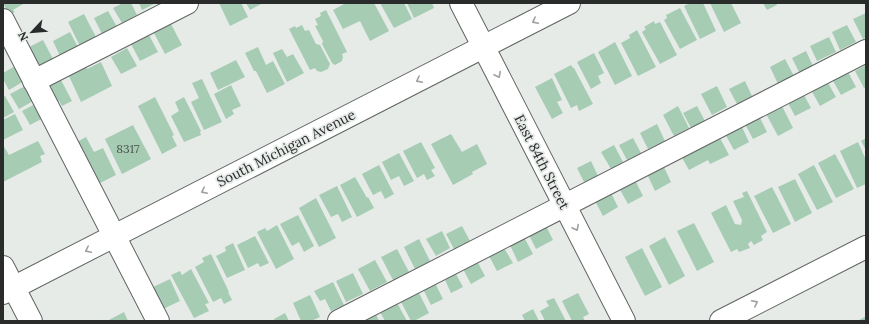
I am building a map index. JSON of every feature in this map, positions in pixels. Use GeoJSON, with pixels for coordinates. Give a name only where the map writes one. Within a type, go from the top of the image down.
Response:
{"type":"FeatureCollection","features":[{"type":"Feature","properties":{"kind":"street"},"geometry":{"type":"LineString","coordinates":[[34,81],[187,3]]}},
{"type":"Feature","properties":{"kind":"street","name":"East 84th Street"},"geometry":{"type":"LineString","coordinates":[[461,3],[624,321]]}},
{"type":"Feature","properties":{"kind":"street","name":"South Michigan Avenue"},"geometry":{"type":"LineString","coordinates":[[8,291],[569,3]]}},
{"type":"Feature","properties":{"kind":"street"},"geometry":{"type":"LineString","coordinates":[[3,20],[158,321]]}},
{"type":"Feature","properties":{"kind":"street"},"geometry":{"type":"LineString","coordinates":[[340,321],[866,51]]}},
{"type":"Feature","properties":{"kind":"street"},"geometry":{"type":"LineString","coordinates":[[721,321],[866,246]]}},
{"type":"Feature","properties":{"kind":"street"},"geometry":{"type":"LineString","coordinates":[[3,267],[8,291],[31,321]]}},
{"type":"Feature","properties":{"kind":"building"},"geometry":{"type":"Polygon","coordinates":[[[3,3],[23,4],[13,10],[15,12],[9,15],[3,3]]]}},
{"type":"Feature","properties":{"kind":"building"},"geometry":{"type":"Polygon","coordinates":[[[123,3],[131,3],[137,15],[122,23],[113,8],[123,3]]]}},
{"type":"Feature","properties":{"kind":"building"},"geometry":{"type":"Polygon","coordinates":[[[139,3],[156,3],[142,10],[139,3]]]}},
{"type":"Feature","properties":{"kind":"building"},"geometry":{"type":"Polygon","coordinates":[[[219,3],[241,3],[248,17],[230,26],[219,3]]]}},
{"type":"Feature","properties":{"kind":"building"},"geometry":{"type":"Polygon","coordinates":[[[246,3],[263,3],[250,10],[246,3]]]}},
{"type":"Feature","properties":{"kind":"building"},"geometry":{"type":"Polygon","coordinates":[[[346,3],[374,3],[389,31],[370,41],[360,21],[343,29],[333,10],[346,3]]]}},
{"type":"Feature","properties":{"kind":"building"},"geometry":{"type":"Polygon","coordinates":[[[380,3],[404,3],[412,19],[394,28],[380,3]]]}},
{"type":"Feature","properties":{"kind":"building"},"geometry":{"type":"Polygon","coordinates":[[[407,3],[432,3],[434,8],[414,18],[407,3]]]}},
{"type":"Feature","properties":{"kind":"building"},"geometry":{"type":"Polygon","coordinates":[[[690,3],[703,3],[716,31],[700,39],[684,6],[690,3]]]}},
{"type":"Feature","properties":{"kind":"building"},"geometry":{"type":"Polygon","coordinates":[[[710,3],[731,3],[741,23],[724,32],[710,3]]]}},
{"type":"Feature","properties":{"kind":"building"},"geometry":{"type":"Polygon","coordinates":[[[763,3],[776,3],[777,5],[767,10],[763,3]]]}},
{"type":"Feature","properties":{"kind":"building"},"geometry":{"type":"Polygon","coordinates":[[[680,8],[697,40],[680,49],[664,20],[667,18],[666,15],[680,8]]]}},
{"type":"Feature","properties":{"kind":"building"},"geometry":{"type":"Polygon","coordinates":[[[326,10],[347,52],[342,54],[342,61],[335,65],[332,63],[322,44],[323,41],[315,26],[318,25],[315,19],[321,16],[320,13],[326,10]]]}},
{"type":"Feature","properties":{"kind":"building"},"geometry":{"type":"Polygon","coordinates":[[[108,11],[117,27],[102,34],[94,18],[108,11]]]}},
{"type":"Feature","properties":{"kind":"building"},"geometry":{"type":"Polygon","coordinates":[[[866,13],[866,38],[863,39],[853,19],[866,13]]]}},
{"type":"Feature","properties":{"kind":"building"},"geometry":{"type":"Polygon","coordinates":[[[84,14],[96,37],[80,46],[68,22],[84,14]]]}},
{"type":"Feature","properties":{"kind":"building"},"geometry":{"type":"Polygon","coordinates":[[[654,21],[655,24],[660,22],[677,55],[660,64],[642,32],[646,29],[644,27],[654,21]]]}},
{"type":"Feature","properties":{"kind":"building"},"geometry":{"type":"Polygon","coordinates":[[[171,24],[182,45],[165,54],[154,33],[171,24]]]}},
{"type":"Feature","properties":{"kind":"building"},"geometry":{"type":"Polygon","coordinates":[[[302,25],[305,31],[309,30],[316,44],[320,45],[330,64],[328,69],[321,72],[317,71],[315,68],[310,70],[289,29],[302,25]]]}},
{"type":"Feature","properties":{"kind":"building"},"geometry":{"type":"Polygon","coordinates":[[[847,25],[856,42],[840,50],[832,32],[847,25]]]}},
{"type":"Feature","properties":{"kind":"building"},"geometry":{"type":"Polygon","coordinates":[[[637,30],[656,67],[638,76],[621,43],[630,38],[629,35],[637,30]]]}},
{"type":"Feature","properties":{"kind":"building"},"geometry":{"type":"Polygon","coordinates":[[[70,32],[78,47],[60,56],[53,41],[70,32]]]}},
{"type":"Feature","properties":{"kind":"building"},"geometry":{"type":"Polygon","coordinates":[[[149,35],[158,52],[140,61],[131,44],[149,35]]]}},
{"type":"Feature","properties":{"kind":"building"},"geometry":{"type":"Polygon","coordinates":[[[829,37],[836,52],[817,61],[810,46],[829,37]]]}},
{"type":"Feature","properties":{"kind":"building"},"geometry":{"type":"Polygon","coordinates":[[[43,40],[53,59],[39,66],[29,47],[43,40]]]}},
{"type":"Feature","properties":{"kind":"building"},"geometry":{"type":"Polygon","coordinates":[[[615,42],[632,76],[615,85],[598,52],[615,42]]]}},
{"type":"Feature","properties":{"kind":"building"},"geometry":{"type":"Polygon","coordinates":[[[258,47],[266,65],[273,61],[285,84],[267,93],[245,53],[258,47]]]}},
{"type":"Feature","properties":{"kind":"building"},"geometry":{"type":"Polygon","coordinates":[[[127,48],[137,66],[121,74],[111,57],[127,48]]]}},
{"type":"Feature","properties":{"kind":"building"},"geometry":{"type":"Polygon","coordinates":[[[282,49],[287,57],[293,54],[304,73],[287,82],[273,53],[282,49]]]}},
{"type":"Feature","properties":{"kind":"building"},"geometry":{"type":"Polygon","coordinates":[[[806,51],[813,66],[799,72],[792,58],[806,51]]]}},
{"type":"Feature","properties":{"kind":"building"},"geometry":{"type":"Polygon","coordinates":[[[594,53],[604,73],[598,76],[601,83],[591,89],[577,62],[594,53]]]}},
{"type":"Feature","properties":{"kind":"building"},"geometry":{"type":"Polygon","coordinates":[[[785,59],[794,76],[778,84],[770,67],[785,59]]]}},
{"type":"Feature","properties":{"kind":"building"},"geometry":{"type":"Polygon","coordinates":[[[236,60],[245,77],[218,90],[210,73],[236,60]]]}},
{"type":"Feature","properties":{"kind":"building"},"geometry":{"type":"Polygon","coordinates":[[[101,62],[112,86],[81,102],[68,74],[85,65],[87,69],[101,62]]]}},
{"type":"Feature","properties":{"kind":"building"},"geometry":{"type":"Polygon","coordinates":[[[17,65],[26,80],[9,90],[3,79],[3,73],[17,65]]]}},
{"type":"Feature","properties":{"kind":"building"},"geometry":{"type":"Polygon","coordinates":[[[571,65],[593,104],[579,111],[577,105],[571,108],[554,74],[571,65]]]}},
{"type":"Feature","properties":{"kind":"building"},"geometry":{"type":"Polygon","coordinates":[[[866,65],[866,87],[864,88],[855,71],[866,65]]]}},
{"type":"Feature","properties":{"kind":"building"},"geometry":{"type":"Polygon","coordinates":[[[847,70],[856,87],[841,95],[832,79],[847,70]]]}},
{"type":"Feature","properties":{"kind":"building"},"geometry":{"type":"Polygon","coordinates":[[[552,78],[562,100],[557,102],[563,113],[552,119],[535,87],[552,78]]]}},
{"type":"Feature","properties":{"kind":"building"},"geometry":{"type":"Polygon","coordinates":[[[202,79],[222,122],[204,130],[191,102],[199,98],[192,83],[202,79]]]}},
{"type":"Feature","properties":{"kind":"building"},"geometry":{"type":"Polygon","coordinates":[[[61,80],[72,101],[62,106],[59,101],[57,102],[48,86],[61,80]]]}},
{"type":"Feature","properties":{"kind":"building"},"geometry":{"type":"Polygon","coordinates":[[[745,81],[752,96],[737,104],[729,89],[745,81]]]}},
{"type":"Feature","properties":{"kind":"building"},"geometry":{"type":"Polygon","coordinates":[[[827,81],[836,97],[820,106],[811,90],[827,81]]]}},
{"type":"Feature","properties":{"kind":"building"},"geometry":{"type":"Polygon","coordinates":[[[27,85],[35,100],[19,109],[10,94],[27,85]]]}},
{"type":"Feature","properties":{"kind":"building"},"geometry":{"type":"Polygon","coordinates":[[[231,85],[241,106],[232,110],[234,114],[226,119],[214,94],[231,85]]]}},
{"type":"Feature","properties":{"kind":"building"},"geometry":{"type":"Polygon","coordinates":[[[717,86],[727,107],[712,115],[701,94],[717,86]]]}},
{"type":"Feature","properties":{"kind":"building"},"geometry":{"type":"Polygon","coordinates":[[[803,93],[811,108],[795,116],[787,101],[803,93]]]}},
{"type":"Feature","properties":{"kind":"building"},"geometry":{"type":"Polygon","coordinates":[[[5,96],[14,112],[3,118],[3,97],[5,96]]]}},
{"type":"Feature","properties":{"kind":"building"},"geometry":{"type":"Polygon","coordinates":[[[155,97],[174,135],[172,136],[177,146],[162,154],[138,106],[155,97]]]}},
{"type":"Feature","properties":{"kind":"building"},"geometry":{"type":"Polygon","coordinates":[[[184,97],[201,131],[201,135],[184,142],[171,116],[179,111],[175,102],[184,97]]]}},
{"type":"Feature","properties":{"kind":"building"},"geometry":{"type":"Polygon","coordinates":[[[37,103],[45,117],[30,125],[22,111],[37,103]]]}},
{"type":"Feature","properties":{"kind":"building"},"geometry":{"type":"Polygon","coordinates":[[[781,104],[793,128],[778,136],[765,112],[781,104]]]}},
{"type":"Feature","properties":{"kind":"building"},"geometry":{"type":"Polygon","coordinates":[[[678,106],[689,128],[674,136],[663,115],[678,106]]]}},
{"type":"Feature","properties":{"kind":"building"},"geometry":{"type":"Polygon","coordinates":[[[697,106],[705,121],[691,128],[683,113],[697,106]]]}},
{"type":"Feature","properties":{"kind":"building"},"geometry":{"type":"Polygon","coordinates":[[[15,114],[23,130],[3,140],[3,120],[15,114]]]}},
{"type":"Feature","properties":{"kind":"building"},"geometry":{"type":"Polygon","coordinates":[[[759,116],[767,132],[753,139],[745,124],[759,116]]]}},
{"type":"Feature","properties":{"kind":"building"},"geometry":{"type":"Polygon","coordinates":[[[657,124],[665,141],[648,149],[640,133],[657,124]]]}},
{"type":"Feature","properties":{"kind":"building"},"geometry":{"type":"Polygon","coordinates":[[[133,125],[151,159],[122,174],[105,139],[133,125]]]}},
{"type":"Feature","properties":{"kind":"building"},"geometry":{"type":"Polygon","coordinates":[[[741,125],[749,142],[734,150],[725,134],[741,125]]]}},
{"type":"Feature","properties":{"kind":"building"},"geometry":{"type":"Polygon","coordinates":[[[451,134],[462,152],[477,144],[487,164],[453,185],[431,144],[451,134]]]}},
{"type":"Feature","properties":{"kind":"building"},"geometry":{"type":"Polygon","coordinates":[[[719,136],[729,155],[710,164],[708,160],[689,170],[681,156],[719,136]]]}},
{"type":"Feature","properties":{"kind":"building"},"geometry":{"type":"Polygon","coordinates":[[[86,137],[94,152],[103,148],[116,175],[98,184],[77,142],[86,137]]]}},
{"type":"Feature","properties":{"kind":"building"},"geometry":{"type":"Polygon","coordinates":[[[633,138],[641,153],[627,160],[619,145],[633,138]]]}},
{"type":"Feature","properties":{"kind":"building"},"geometry":{"type":"Polygon","coordinates":[[[866,138],[866,150],[861,141],[866,138]]]}},
{"type":"Feature","properties":{"kind":"building"},"geometry":{"type":"Polygon","coordinates":[[[38,141],[45,154],[40,156],[42,162],[3,182],[3,145],[9,155],[38,141]]]}},
{"type":"Feature","properties":{"kind":"building"},"geometry":{"type":"Polygon","coordinates":[[[421,142],[435,168],[431,170],[435,176],[427,180],[424,174],[417,178],[403,151],[421,142]]]}},
{"type":"Feature","properties":{"kind":"building"},"geometry":{"type":"Polygon","coordinates":[[[858,142],[866,160],[866,184],[857,188],[840,151],[858,142]]]}},
{"type":"Feature","properties":{"kind":"building"},"geometry":{"type":"Polygon","coordinates":[[[614,145],[623,162],[611,169],[601,152],[614,145]]]}},
{"type":"Feature","properties":{"kind":"building"},"geometry":{"type":"Polygon","coordinates":[[[399,153],[414,181],[404,186],[399,176],[391,180],[382,162],[399,153]]]}},
{"type":"Feature","properties":{"kind":"building"},"geometry":{"type":"Polygon","coordinates":[[[835,154],[854,189],[836,198],[818,163],[835,154]]]}},
{"type":"Feature","properties":{"kind":"building"},"geometry":{"type":"Polygon","coordinates":[[[591,161],[598,176],[584,182],[577,168],[591,161]]]}},
{"type":"Feature","properties":{"kind":"building"},"geometry":{"type":"Polygon","coordinates":[[[379,165],[394,194],[385,199],[381,191],[373,195],[362,174],[379,165]]]}},
{"type":"Feature","properties":{"kind":"building"},"geometry":{"type":"Polygon","coordinates":[[[663,165],[671,182],[655,191],[647,174],[663,165]]]}},
{"type":"Feature","properties":{"kind":"building"},"geometry":{"type":"Polygon","coordinates":[[[814,165],[833,202],[817,210],[798,174],[814,165]]]}},
{"type":"Feature","properties":{"kind":"building"},"geometry":{"type":"Polygon","coordinates":[[[355,177],[374,208],[357,217],[340,185],[355,177]]]}},
{"type":"Feature","properties":{"kind":"building"},"geometry":{"type":"Polygon","coordinates":[[[795,179],[812,213],[795,222],[778,187],[795,179]]]}},
{"type":"Feature","properties":{"kind":"building"},"geometry":{"type":"Polygon","coordinates":[[[635,180],[643,196],[628,204],[619,188],[635,180]]]}},
{"type":"Feature","properties":{"kind":"building"},"geometry":{"type":"Polygon","coordinates":[[[337,186],[352,217],[342,222],[338,214],[331,217],[319,195],[337,186]]]}},
{"type":"Feature","properties":{"kind":"building"},"geometry":{"type":"Polygon","coordinates":[[[772,187],[791,224],[773,233],[754,196],[772,187]]]}},
{"type":"Feature","properties":{"kind":"building"},"geometry":{"type":"Polygon","coordinates":[[[747,191],[767,232],[761,236],[763,240],[754,245],[751,241],[748,244],[750,248],[739,252],[737,249],[731,252],[711,213],[726,205],[735,224],[741,225],[742,220],[733,201],[744,197],[742,193],[747,191]]]}},
{"type":"Feature","properties":{"kind":"building"},"geometry":{"type":"Polygon","coordinates":[[[611,193],[618,207],[603,216],[595,201],[611,193]]]}},
{"type":"Feature","properties":{"kind":"building"},"geometry":{"type":"Polygon","coordinates":[[[316,198],[336,238],[319,247],[299,208],[316,198]]]}},
{"type":"Feature","properties":{"kind":"building"},"geometry":{"type":"Polygon","coordinates":[[[298,215],[314,246],[304,252],[299,242],[292,246],[280,224],[298,215]]]}},
{"type":"Feature","properties":{"kind":"building"},"geometry":{"type":"Polygon","coordinates":[[[694,223],[714,262],[697,271],[677,231],[694,223]]]}},
{"type":"Feature","properties":{"kind":"building"},"geometry":{"type":"Polygon","coordinates":[[[545,224],[553,240],[536,249],[528,233],[545,224]]]}},
{"type":"Feature","properties":{"kind":"building"},"geometry":{"type":"Polygon","coordinates":[[[277,225],[294,259],[276,269],[257,232],[265,228],[267,231],[277,225]]]}},
{"type":"Feature","properties":{"kind":"building"},"geometry":{"type":"Polygon","coordinates":[[[462,226],[470,241],[454,249],[446,234],[462,226]]]}},
{"type":"Feature","properties":{"kind":"building"},"geometry":{"type":"Polygon","coordinates":[[[442,231],[450,248],[436,256],[426,239],[442,231]]]}},
{"type":"Feature","properties":{"kind":"building"},"geometry":{"type":"Polygon","coordinates":[[[255,236],[269,263],[260,267],[258,263],[248,268],[237,245],[255,236]]]}},
{"type":"Feature","properties":{"kind":"building"},"geometry":{"type":"Polygon","coordinates":[[[524,237],[533,254],[518,262],[510,245],[524,237]]]}},
{"type":"Feature","properties":{"kind":"building"},"geometry":{"type":"Polygon","coordinates":[[[665,237],[685,276],[669,285],[649,246],[665,237]]]}},
{"type":"Feature","properties":{"kind":"building"},"geometry":{"type":"Polygon","coordinates":[[[419,239],[430,261],[415,269],[404,247],[419,239]]]}},
{"type":"Feature","properties":{"kind":"building"},"geometry":{"type":"Polygon","coordinates":[[[233,243],[245,270],[227,278],[216,256],[226,251],[225,247],[233,243]]]}},
{"type":"Feature","properties":{"kind":"building"},"geometry":{"type":"Polygon","coordinates":[[[504,248],[513,263],[497,271],[489,256],[504,248]]]}},
{"type":"Feature","properties":{"kind":"building"},"geometry":{"type":"Polygon","coordinates":[[[642,248],[662,287],[645,296],[625,257],[642,248]]]}},
{"type":"Feature","properties":{"kind":"building"},"geometry":{"type":"Polygon","coordinates":[[[397,249],[409,272],[393,280],[381,257],[397,249]]]}},
{"type":"Feature","properties":{"kind":"building"},"geometry":{"type":"Polygon","coordinates":[[[211,254],[232,300],[224,304],[221,298],[213,302],[195,267],[204,262],[202,258],[211,254]]]}},
{"type":"Feature","properties":{"kind":"building"},"geometry":{"type":"Polygon","coordinates":[[[375,260],[387,282],[370,291],[358,269],[375,260]]]}},
{"type":"Feature","properties":{"kind":"building"},"geometry":{"type":"Polygon","coordinates":[[[477,261],[485,276],[471,284],[463,269],[477,261]]]}},
{"type":"Feature","properties":{"kind":"building"},"geometry":{"type":"Polygon","coordinates":[[[191,269],[209,303],[205,304],[209,311],[194,318],[171,275],[180,271],[182,275],[191,269]]]}},
{"type":"Feature","properties":{"kind":"building"},"geometry":{"type":"Polygon","coordinates":[[[353,273],[363,294],[346,302],[336,281],[353,273]]]}},
{"type":"Feature","properties":{"kind":"building"},"geometry":{"type":"Polygon","coordinates":[[[456,274],[463,287],[451,293],[445,280],[456,274]]]}},
{"type":"Feature","properties":{"kind":"building"},"geometry":{"type":"Polygon","coordinates":[[[170,279],[180,301],[161,310],[151,288],[170,279]]]}},
{"type":"Feature","properties":{"kind":"building"},"geometry":{"type":"Polygon","coordinates":[[[333,282],[344,305],[331,311],[325,299],[320,301],[314,291],[333,282]]]}},
{"type":"Feature","properties":{"kind":"building"},"geometry":{"type":"Polygon","coordinates":[[[435,283],[443,299],[431,305],[423,289],[435,283]]]}},
{"type":"Feature","properties":{"kind":"building"},"geometry":{"type":"Polygon","coordinates":[[[418,291],[429,313],[414,321],[411,321],[400,300],[418,291]]]}},
{"type":"Feature","properties":{"kind":"building"},"geometry":{"type":"Polygon","coordinates":[[[578,293],[589,314],[583,317],[585,321],[572,321],[562,301],[578,293]]]}},
{"type":"Feature","properties":{"kind":"building"},"geometry":{"type":"Polygon","coordinates":[[[310,295],[320,317],[311,321],[301,321],[293,303],[310,295]]]}},
{"type":"Feature","properties":{"kind":"building"},"geometry":{"type":"Polygon","coordinates":[[[554,298],[566,321],[545,321],[540,311],[549,306],[546,301],[554,298]]]}},
{"type":"Feature","properties":{"kind":"building"},"geometry":{"type":"Polygon","coordinates":[[[396,301],[407,321],[385,321],[379,310],[396,301]]]}},
{"type":"Feature","properties":{"kind":"building"},"geometry":{"type":"Polygon","coordinates":[[[533,309],[539,321],[525,321],[522,315],[533,309]]]}},
{"type":"Feature","properties":{"kind":"building"},"geometry":{"type":"Polygon","coordinates":[[[124,312],[128,321],[107,321],[124,312]]]}},
{"type":"Feature","properties":{"kind":"building"},"geometry":{"type":"Polygon","coordinates":[[[375,312],[379,321],[362,321],[375,312]]]}},
{"type":"Feature","properties":{"kind":"building"},"geometry":{"type":"Polygon","coordinates":[[[285,313],[289,321],[275,321],[274,319],[285,313]]]}},
{"type":"Feature","properties":{"kind":"building"},"geometry":{"type":"Polygon","coordinates":[[[865,317],[866,321],[857,321],[865,317]]]}}]}
